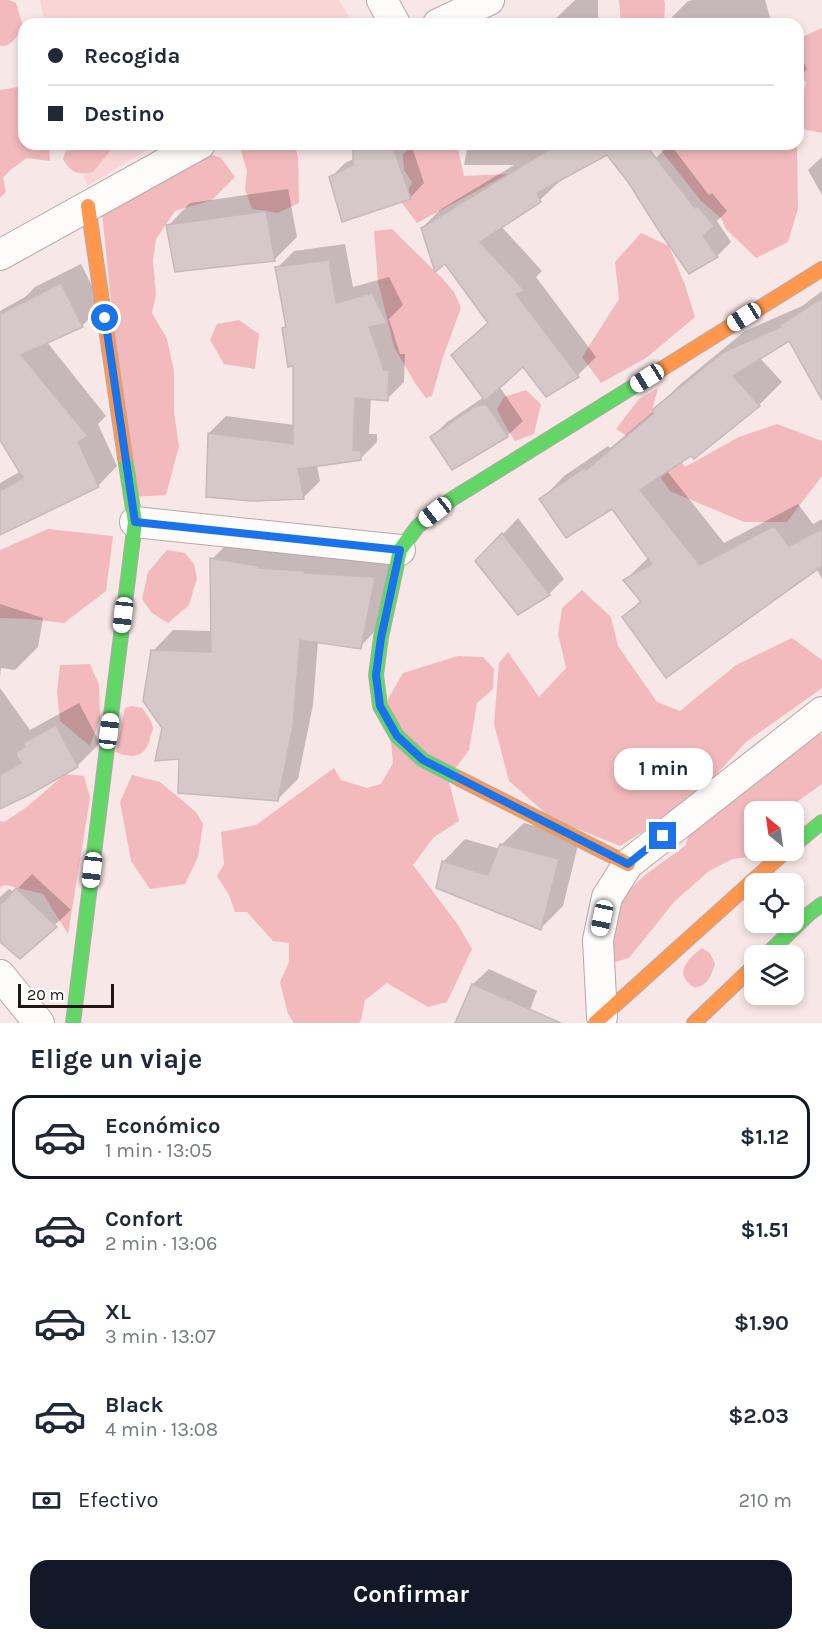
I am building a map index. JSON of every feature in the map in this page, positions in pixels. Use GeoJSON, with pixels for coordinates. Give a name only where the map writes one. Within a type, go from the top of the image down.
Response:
{"type":"FeatureCollection","features":[{"type":"Feature","properties":{"kind":"street"},"geometry":{"type":"LineString","coordinates":[[382,0],[392,18]]}},
{"type":"Feature","properties":{"kind":"street"},"geometry":{"type":"LineString","coordinates":[[451,18],[489,0]]}},
{"type":"Feature","properties":{"kind":"street"},"geometry":{"type":"LineString","coordinates":[[0,255],[189,150]]}},
{"type":"Feature","properties":{"kind":"street"},"geometry":{"type":"LineString","coordinates":[[73,1023],[135,522],[88,206]]}},
{"type":"Feature","properties":{"kind":"street"},"geometry":{"type":"LineString","coordinates":[[628,864],[423,760],[397,736],[380,706],[376,675],[381,638],[400,550],[418,526],[452,499],[822,269]]}},
{"type":"Feature","properties":{"kind":"street"},"geometry":{"type":"LineString","coordinates":[[135,522],[400,550]]}},
{"type":"Feature","properties":{"kind":"street"},"geometry":{"type":"LineString","coordinates":[[598,1020],[598,940],[607,897],[628,864],[822,712]]}},
{"type":"Feature","properties":{"kind":"street"},"geometry":{"type":"LineString","coordinates":[[804,837],[822,822]]}},
{"type":"Feature","properties":{"kind":"street"},"geometry":{"type":"LineString","coordinates":[[598,1020],[774,861]]}},
{"type":"Feature","properties":{"kind":"street"},"geometry":{"type":"LineString","coordinates":[[777,945],[822,904]]}},
{"type":"Feature","properties":{"kind":"street"},"geometry":{"type":"LineString","coordinates":[[0,975],[39,1023]]}},
{"type":"Feature","properties":{"kind":"street"},"geometry":{"type":"LineString","coordinates":[[694,1023],[744,976]]}},
{"type":"Feature","properties":{"kind":"shaded area"},"geometry":{"type":"Polygon","coordinates":[[[0,0],[9,0],[16,3],[21,18],[18,18],[18,35],[8,45],[0,46],[0,0]]]}},
{"type":"Feature","properties":{"kind":"shaded area"},"geometry":{"type":"Polygon","coordinates":[[[339,0],[350,18],[44,18],[40,1],[339,0]]]}},
{"type":"Feature","properties":{"kind":"shaded area"},"geometry":{"type":"Polygon","coordinates":[[[619,0],[664,0],[664,18],[620,18],[619,0]]]}},
{"type":"Feature","properties":{"kind":"shaded area"},"geometry":{"type":"Polygon","coordinates":[[[822,28],[822,133],[804,129],[806,82],[804,80],[804,36],[822,28]]]}},
{"type":"Feature","properties":{"kind":"shaded area"},"geometry":{"type":"Polygon","coordinates":[[[18,87],[18,150],[49,150],[50,161],[27,158],[10,170],[3,178],[6,192],[0,198],[0,90],[18,87]]]}},
{"type":"Feature","properties":{"kind":"shaded area"},"geometry":{"type":"Polygon","coordinates":[[[66,150],[110,150],[93,172],[79,173],[72,170],[63,159],[66,150]]]}},
{"type":"Feature","properties":{"kind":"shaded area"},"geometry":{"type":"Polygon","coordinates":[[[78,150],[147,150],[87,186],[78,150]]]}},
{"type":"Feature","properties":{"kind":"shaded area"},"geometry":{"type":"Polygon","coordinates":[[[241,150],[296,150],[299,203],[278,213],[252,209],[245,189],[247,171],[241,150]]]}},
{"type":"Feature","properties":{"kind":"shaded area"},"geometry":{"type":"Polygon","coordinates":[[[408,150],[458,150],[464,176],[508,174],[417,223],[402,203],[412,182],[404,170],[403,154],[408,150]]]}},
{"type":"Feature","properties":{"kind":"shaded area"},"geometry":{"type":"Polygon","coordinates":[[[661,150],[797,150],[798,209],[788,242],[756,258],[726,229],[721,218],[701,201],[661,150]]]}},
{"type":"Feature","properties":{"kind":"shaded area"},"geometry":{"type":"Polygon","coordinates":[[[203,152],[221,158],[235,177],[212,200],[175,211],[156,239],[153,261],[156,295],[152,313],[167,339],[174,371],[174,412],[179,446],[166,495],[131,497],[102,213],[203,152]]]}},
{"type":"Feature","properties":{"kind":"shaded area"},"geometry":{"type":"Polygon","coordinates":[[[392,229],[442,278],[454,292],[461,308],[432,396],[426,398],[394,347],[378,282],[374,231],[392,229]]]}},
{"type":"Feature","properties":{"kind":"shaded area"},"geometry":{"type":"Polygon","coordinates":[[[641,233],[669,246],[695,317],[646,358],[601,383],[582,357],[619,299],[615,262],[641,233]]]}},
{"type":"Feature","properties":{"kind":"shaded area"},"geometry":{"type":"Polygon","coordinates":[[[239,320],[259,334],[255,369],[224,364],[210,340],[217,324],[239,320]]]}},
{"type":"Feature","properties":{"kind":"shaded area"},"geometry":{"type":"Polygon","coordinates":[[[658,388],[652,410],[685,467],[739,437],[777,424],[822,441],[822,476],[787,522],[744,522],[670,491],[636,442],[616,429],[639,399],[658,388]]]}},
{"type":"Feature","properties":{"kind":"shaded area"},"geometry":{"type":"Polygon","coordinates":[[[526,390],[541,404],[534,434],[515,441],[497,409],[504,397],[526,390]]]}},
{"type":"Feature","properties":{"kind":"shaded area"},"geometry":{"type":"Polygon","coordinates":[[[48,529],[113,536],[106,591],[64,623],[0,618],[0,550],[48,529]]]}},
{"type":"Feature","properties":{"kind":"shaded area"},"geometry":{"type":"Polygon","coordinates":[[[167,550],[185,553],[194,564],[197,578],[189,605],[168,623],[152,613],[142,599],[148,572],[167,550]]]}},
{"type":"Feature","properties":{"kind":"shaded area"},"geometry":{"type":"Polygon","coordinates":[[[582,590],[611,617],[618,646],[657,702],[680,711],[736,665],[792,638],[822,660],[822,688],[746,742],[694,799],[620,846],[551,818],[509,781],[494,724],[499,663],[508,652],[539,697],[566,668],[558,634],[562,608],[582,590]]]}},
{"type":"Feature","properties":{"kind":"shaded area"},"geometry":{"type":"Polygon","coordinates":[[[458,656],[483,657],[494,669],[493,689],[477,703],[469,750],[448,778],[459,821],[434,837],[413,865],[458,925],[472,949],[447,1002],[428,1007],[387,983],[365,1000],[359,1023],[294,1023],[288,1014],[280,982],[289,962],[289,943],[273,941],[247,912],[235,912],[229,895],[217,876],[224,864],[221,832],[256,825],[334,768],[341,780],[367,788],[381,784],[393,763],[387,701],[403,673],[458,656]]]}},
{"type":"Feature","properties":{"kind":"shaded area"},"geometry":{"type":"Polygon","coordinates":[[[90,664],[99,685],[100,719],[90,746],[60,721],[57,692],[60,665],[90,664]]]}},
{"type":"Feature","properties":{"kind":"shaded area"},"geometry":{"type":"Polygon","coordinates":[[[132,706],[142,708],[151,721],[153,729],[145,750],[137,755],[127,756],[116,752],[125,708],[132,706]]]}},
{"type":"Feature","properties":{"kind":"shaded area"},"geometry":{"type":"Polygon","coordinates":[[[822,734],[822,784],[798,801],[744,801],[744,858],[733,859],[709,871],[674,902],[629,958],[608,964],[620,898],[645,875],[685,846],[694,820],[792,741],[822,734]]]}},
{"type":"Feature","properties":{"kind":"shaded area"},"geometry":{"type":"Polygon","coordinates":[[[65,774],[84,776],[90,798],[68,934],[43,894],[6,885],[0,887],[0,821],[4,822],[27,807],[65,774]]]}},
{"type":"Feature","properties":{"kind":"shaded area"},"geometry":{"type":"Polygon","coordinates":[[[132,775],[160,782],[196,812],[203,824],[198,857],[185,884],[150,889],[131,861],[120,802],[132,775]]]}},
{"type":"Feature","properties":{"kind":"shaded area"},"geometry":{"type":"Polygon","coordinates":[[[702,948],[710,953],[715,964],[706,982],[695,988],[684,978],[683,972],[687,962],[702,948]]]}},
{"type":"Feature","properties":{"kind":"building"},"geometry":{"type":"Polygon","coordinates":[[[353,150],[394,150],[411,199],[342,222],[329,177],[353,165],[353,150]]]}},
{"type":"Feature","properties":{"kind":"building"},"geometry":{"type":"Polygon","coordinates":[[[548,150],[650,150],[695,208],[698,206],[714,226],[703,236],[718,257],[689,274],[628,182],[607,155],[537,193],[541,202],[480,242],[525,291],[516,294],[579,377],[546,397],[523,367],[485,401],[451,355],[488,323],[445,264],[435,272],[421,228],[548,150]]]}},
{"type":"Feature","properties":{"kind":"building"},"geometry":{"type":"Polygon","coordinates":[[[266,211],[275,261],[175,272],[166,225],[266,211]]]}},
{"type":"Feature","properties":{"kind":"building"},"geometry":{"type":"Polygon","coordinates":[[[329,260],[336,303],[372,293],[387,323],[369,327],[384,370],[389,370],[388,401],[355,398],[353,450],[361,451],[361,460],[298,469],[304,499],[252,501],[206,497],[208,433],[293,444],[293,366],[288,367],[282,328],[286,327],[275,267],[329,260]]]}},
{"type":"Feature","properties":{"kind":"building"},"geometry":{"type":"Polygon","coordinates":[[[61,283],[83,327],[21,355],[88,436],[78,442],[99,487],[0,535],[0,491],[23,478],[0,440],[0,314],[61,283]]]}},
{"type":"Feature","properties":{"kind":"building"},"geometry":{"type":"Polygon","coordinates":[[[822,298],[822,400],[789,341],[733,376],[760,406],[694,459],[691,456],[640,490],[700,565],[774,526],[789,546],[822,529],[822,566],[666,678],[622,617],[641,602],[623,580],[652,564],[612,509],[566,538],[539,499],[584,468],[586,470],[654,413],[652,410],[717,357],[781,327],[780,325],[822,298]]]}},
{"type":"Feature","properties":{"kind":"building"},"geometry":{"type":"Polygon","coordinates":[[[477,405],[487,405],[508,437],[452,470],[430,437],[477,405]]]}},
{"type":"Feature","properties":{"kind":"building"},"geometry":{"type":"Polygon","coordinates":[[[502,533],[550,595],[518,615],[475,561],[502,533]]]}},
{"type":"Feature","properties":{"kind":"building"},"geometry":{"type":"Polygon","coordinates":[[[210,558],[259,566],[259,568],[375,577],[361,649],[300,640],[293,726],[278,801],[178,793],[179,759],[155,761],[162,728],[143,701],[151,650],[211,652],[210,558]]]}},
{"type":"Feature","properties":{"kind":"building"},"geometry":{"type":"Polygon","coordinates":[[[56,725],[78,767],[0,809],[0,775],[21,763],[15,753],[25,747],[23,743],[56,725]]]}},
{"type":"Feature","properties":{"kind":"building"},"geometry":{"type":"Polygon","coordinates":[[[500,844],[559,859],[541,930],[436,888],[442,861],[488,875],[500,844]]]}},
{"type":"Feature","properties":{"kind":"building"},"geometry":{"type":"Polygon","coordinates":[[[16,888],[57,927],[20,959],[0,942],[0,905],[16,888]]]}},
{"type":"Feature","properties":{"kind":"building"},"geometry":{"type":"Polygon","coordinates":[[[472,984],[561,1023],[455,1023],[472,984]]]}},
{"type":"Feature","properties":{"kind":"traffic: fast"},"geometry":{"type":"LineString","coordinates":[[460,779],[423,760],[397,736],[380,706],[376,675],[381,637],[400,550],[418,526],[452,499],[652,375]]}},
{"type":"Feature","properties":{"kind":"traffic: fast"},"geometry":{"type":"LineString","coordinates":[[73,1023],[135,522],[125,457]]}},
{"type":"Feature","properties":{"kind":"traffic: fast"},"geometry":{"type":"LineString","coordinates":[[804,837],[822,822]]}},
{"type":"Feature","properties":{"kind":"traffic: fast"},"geometry":{"type":"LineString","coordinates":[[777,945],[822,904]]}},
{"type":"Feature","properties":{"kind":"traffic: slow"},"geometry":{"type":"LineString","coordinates":[[88,206],[125,457]]}},
{"type":"Feature","properties":{"kind":"traffic: slow"},"geometry":{"type":"LineString","coordinates":[[652,375],[822,269]]}},
{"type":"Feature","properties":{"kind":"traffic: slow"},"geometry":{"type":"LineString","coordinates":[[460,779],[628,864]]}},
{"type":"Feature","properties":{"kind":"traffic: slow"},"geometry":{"type":"LineString","coordinates":[[595,1023],[775,861]]}},
{"type":"Feature","properties":{"kind":"traffic: slow"},"geometry":{"type":"LineString","coordinates":[[694,1023],[744,976]]}},
{"type":"Feature","properties":{"kind":"route"},"geometry":{"type":"LineString","coordinates":[[105,318],[135,522],[400,550],[381,638],[376,675],[380,706],[397,736],[423,760],[628,864],[663,836]]}}]}
